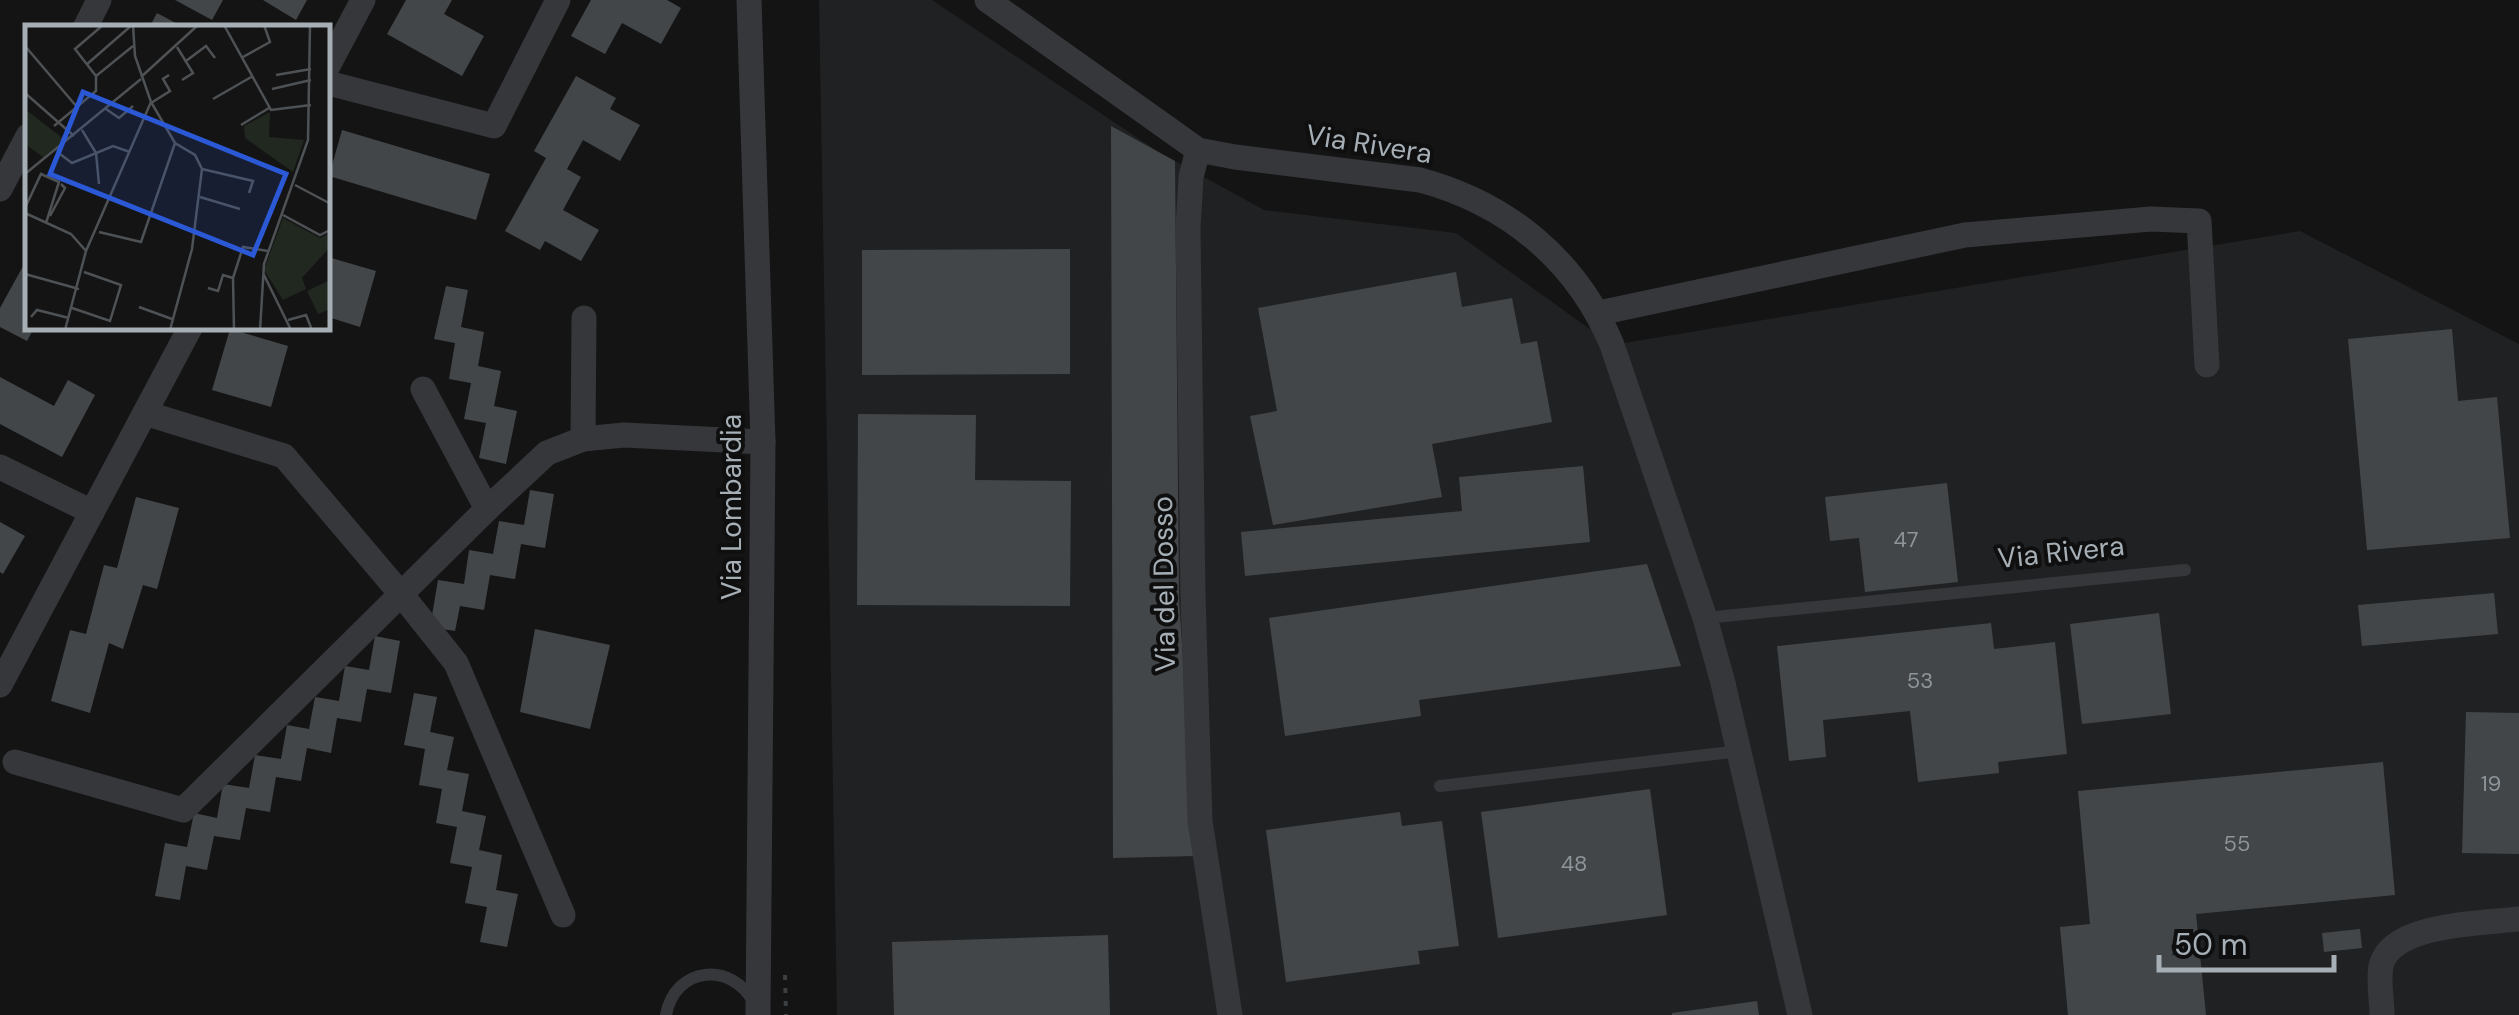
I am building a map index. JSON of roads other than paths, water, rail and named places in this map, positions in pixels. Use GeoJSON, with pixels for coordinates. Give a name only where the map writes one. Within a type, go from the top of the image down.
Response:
{"type":"FeatureCollection","features":[{"type":"Feature","properties":{"kind":"street"},"geometry":{"type":"LineString","coordinates":[[86,25],[99,0]]}},
{"type":"Feature","properties":{"kind":"street"},"geometry":{"type":"LineString","coordinates":[[330,62],[363,0]]}},
{"type":"Feature","properties":{"kind":"street"},"geometry":{"type":"LineString","coordinates":[[330,84],[494,126],[558,0]]}},
{"type":"Feature","properties":{"kind":"street","name":"Via Lombardia"},"geometry":{"type":"LineString","coordinates":[[749,0],[762,442],[757,1015]]}},
{"type":"Feature","properties":{"kind":"street","name":"Via Rivera"},"geometry":{"type":"LineString","coordinates":[[987,0],[1198,150],[1420,180],[1468,196],[1515,224],[1552,255],[1584,291],[1599,313],[1612,345],[1705,618],[1740,751],[1800,1015]]}},
{"type":"Feature","properties":{"kind":"street"},"geometry":{"type":"LineString","coordinates":[[0,188],[25,142]]}},
{"type":"Feature","properties":{"kind":"street","name":"Via del Dosso"},"geometry":{"type":"LineString","coordinates":[[1198,150],[1191,177],[1188,228],[1200,821],[1230,1015]]}},
{"type":"Feature","properties":{"kind":"street"},"geometry":{"type":"LineString","coordinates":[[1599,313],[1965,235],[2151,219],[2199,221],[2208,365]]}},
{"type":"Feature","properties":{"kind":"street"},"geometry":{"type":"LineString","coordinates":[[583,438],[584,318]]}},
{"type":"Feature","properties":{"kind":"street"},"geometry":{"type":"LineString","coordinates":[[0,684],[189,330]]}},
{"type":"Feature","properties":{"kind":"street"},"geometry":{"type":"LineString","coordinates":[[423,389],[487,509]]}},
{"type":"Feature","properties":{"kind":"street"},"geometry":{"type":"LineString","coordinates":[[145,413],[284,456],[401,594],[456,663],[563,914]]}},
{"type":"Feature","properties":{"kind":"street"},"geometry":{"type":"LineString","coordinates":[[15,762],[183,810],[546,453],[583,438],[624,435],[762,442]]}},
{"type":"Feature","properties":{"kind":"street"},"geometry":{"type":"LineString","coordinates":[[0,467],[92,512]]}},
{"type":"Feature","properties":{"kind":"street"},"geometry":{"type":"LineString","coordinates":[[2382,1015],[2381,964],[2391,949],[2412,936],[2437,928],[2519,918]]}},
{"type":"Feature","properties":{"kind":"lane","name":"Via Rivera"},"geometry":{"type":"LineString","coordinates":[[1705,618],[2185,570]]}},
{"type":"Feature","properties":{"kind":"lane"},"geometry":{"type":"LineString","coordinates":[[1440,786],[1740,751]]}},
{"type":"Feature","properties":{"kind":"lane"},"geometry":{"type":"LineString","coordinates":[[666,1015],[672,996],[682,985],[709,974],[737,982],[748,992],[757,1015]]}}]}
